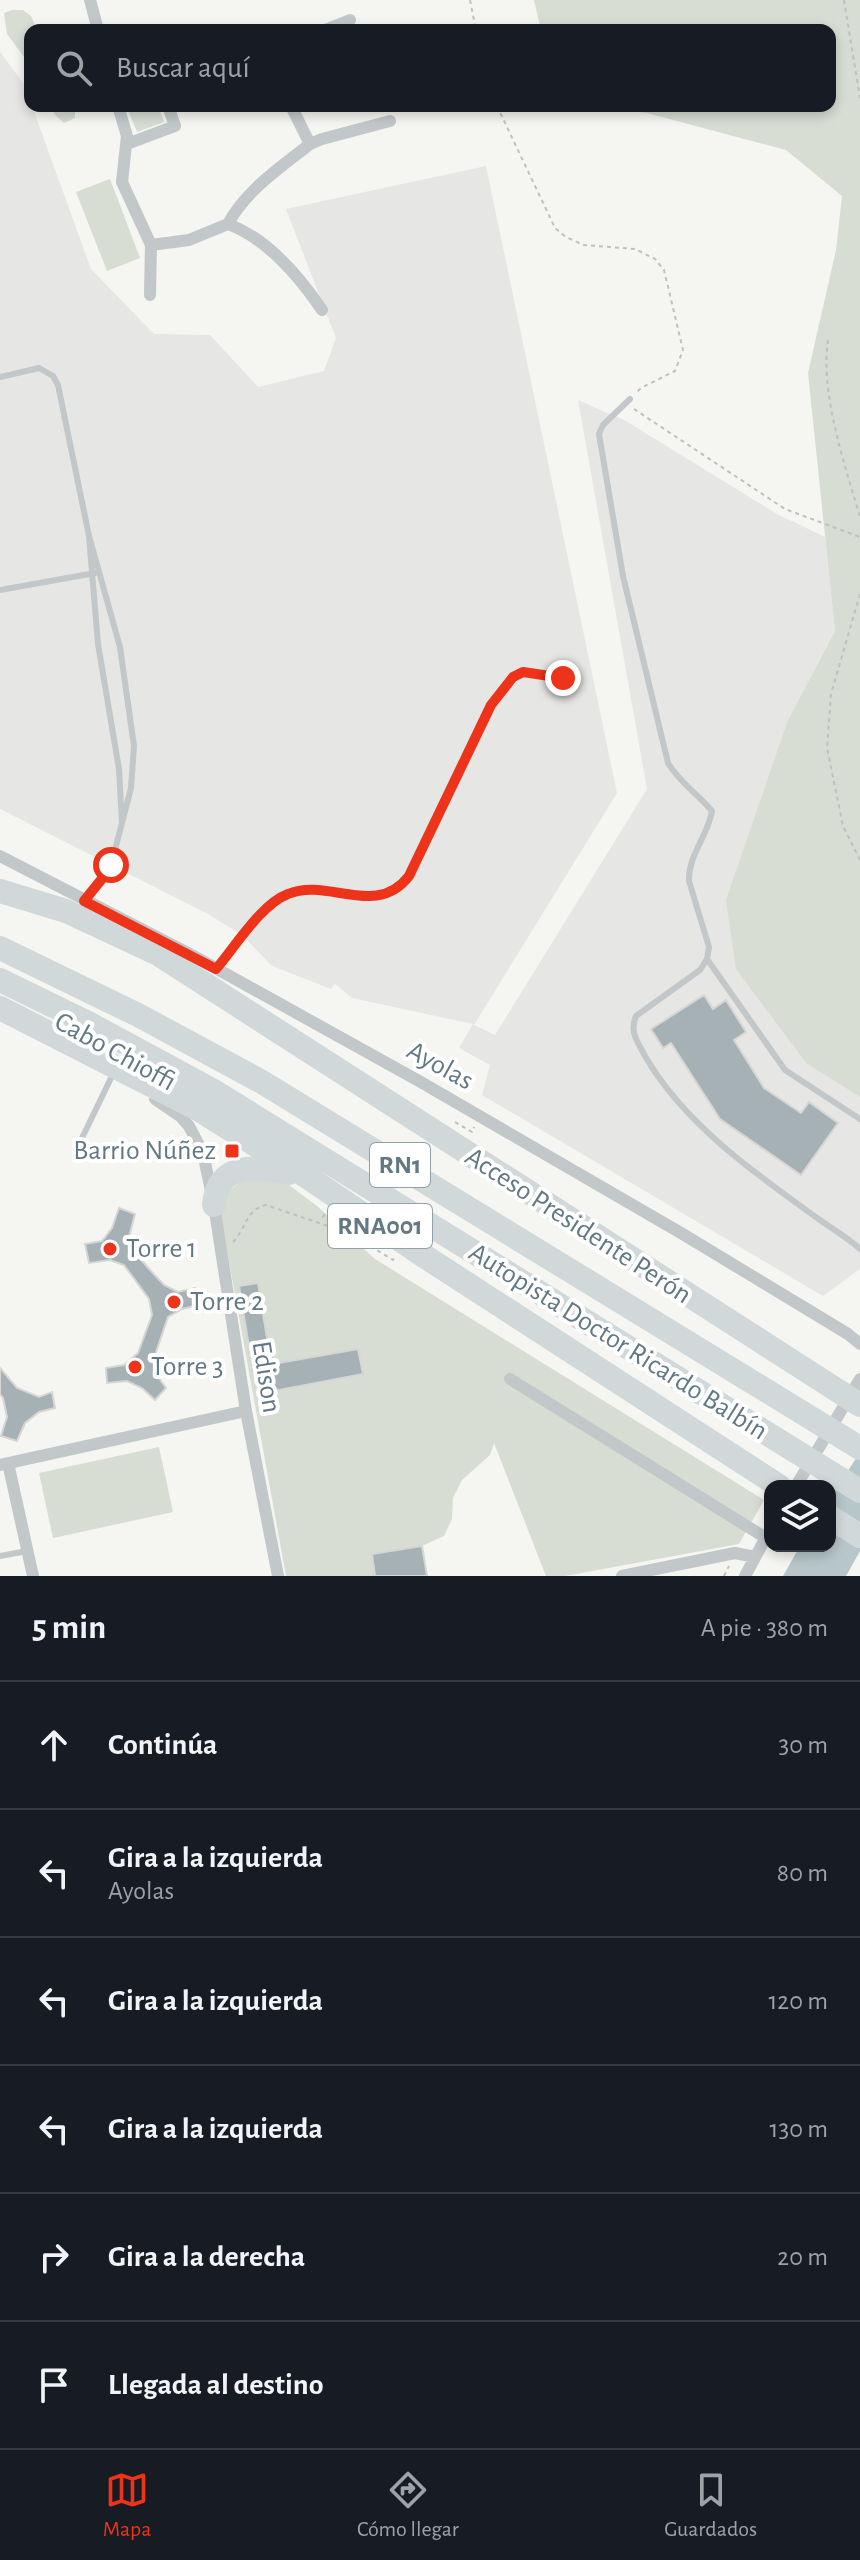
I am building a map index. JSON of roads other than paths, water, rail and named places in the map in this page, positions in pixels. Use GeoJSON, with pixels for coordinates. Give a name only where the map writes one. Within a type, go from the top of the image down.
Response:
{"type":"FeatureCollection","features":[{"type":"Feature","properties":{"kind":"highway"},"geometry":{"type":"LineString","coordinates":[[0,891],[75,906]]}},
{"type":"Feature","properties":{"kind":"highway","name":"Acceso Presidente Perón"},"geometry":{"type":"LineString","coordinates":[[75,906],[158,954],[860,1405]]}},
{"type":"Feature","properties":{"kind":"highway","name":"Autopista Doctor Ricardo Balbín"},"geometry":{"type":"LineString","coordinates":[[0,948],[138,1015],[262,1082],[860,1448]]}},
{"type":"Feature","properties":{"kind":"highway","name":"Autopista Doctor Ricardo Balbín"},"geometry":{"type":"LineString","coordinates":[[0,980],[212,1090],[860,1491]]}},
{"type":"Feature","properties":{"kind":"highway","name":"RNA001"},"geometry":{"type":"LineString","coordinates":[[0,1008],[198,1109],[306,1176],[434,1263],[769,1480]]}},
{"type":"Feature","properties":{"kind":"highway"},"geometry":{"type":"LineString","coordinates":[[214,1205],[216,1191],[227,1177],[237,1171],[260,1167],[306,1176]]}},
{"type":"Feature","properties":{"kind":"highway"},"geometry":{"type":"LineString","coordinates":[[836,1521],[860,1536]]}},
{"type":"Feature","properties":{"kind":"street"},"geometry":{"type":"LineString","coordinates":[[90,0],[96,24]]}},
{"type":"Feature","properties":{"kind":"street"},"geometry":{"type":"LineString","coordinates":[[340,24],[350,20]]}},
{"type":"Feature","properties":{"kind":"street"},"geometry":{"type":"LineString","coordinates":[[120,112],[127,136],[122,182],[151,245],[150,295]]}},
{"type":"Feature","properties":{"kind":"street"},"geometry":{"type":"LineString","coordinates":[[127,144],[175,126],[170,112]]}},
{"type":"Feature","properties":{"kind":"street"},"geometry":{"type":"LineString","coordinates":[[294,112],[310,144]]}},
{"type":"Feature","properties":{"kind":"street"},"geometry":{"type":"LineString","coordinates":[[151,245],[189,240],[228,224],[235,210],[250,194],[310,144],[390,121]]}},
{"type":"Feature","properties":{"kind":"street"},"geometry":{"type":"LineString","coordinates":[[228,224],[264,245],[305,285],[322,310]]}},
{"type":"Feature","properties":{"kind":"street","name":"Ayolas"},"geometry":{"type":"LineString","coordinates":[[0,856],[75,906],[216,969],[419,1081],[854,1334],[860,1344]]}},
{"type":"Feature","properties":{"kind":"street","name":"Cabo Chioffi"},"geometry":{"type":"LineString","coordinates":[[0,1017],[146,1094],[180,1116],[197,1139]]}},
{"type":"Feature","properties":{"kind":"street","name":"Edison"},"geometry":{"type":"LineString","coordinates":[[197,1139],[214,1205],[246,1411],[278,1576]]}},
{"type":"Feature","properties":{"kind":"street"},"geometry":{"type":"LineString","coordinates":[[510,1379],[764,1532]]}},
{"type":"Feature","properties":{"kind":"street"},"geometry":{"type":"LineString","coordinates":[[800,1480],[860,1379]]}},
{"type":"Feature","properties":{"kind":"street"},"geometry":{"type":"LineString","coordinates":[[33,1576],[4,1464],[246,1411]]}},
{"type":"Feature","properties":{"kind":"street"},"geometry":{"type":"LineString","coordinates":[[745,1576],[764,1541]]}},
{"type":"Feature","properties":{"kind":"street"},"geometry":{"type":"LineString","coordinates":[[622,1576],[735,1553],[755,1557]]}},
{"type":"Feature","properties":{"kind":"lane"},"geometry":{"type":"LineString","coordinates":[[0,377],[39,368],[53,376],[58,385],[96,573],[120,647],[134,746],[131,788],[111,865],[75,906]]}},
{"type":"Feature","properties":{"kind":"lane"},"geometry":{"type":"LineString","coordinates":[[630,399],[603,425],[599,434],[623,576],[668,763],[676,776],[712,811],[689,870],[689,881],[709,947],[707,959],[700,970],[636,1016],[632,1026],[634,1036],[653,1069],[705,1132],[860,1249]]}},
{"type":"Feature","properties":{"kind":"lane"},"geometry":{"type":"LineString","coordinates":[[0,590],[96,573]]}},
{"type":"Feature","properties":{"kind":"lane"},"geometry":{"type":"LineString","coordinates":[[96,573],[98,644],[119,769],[122,823]]}},
{"type":"Feature","properties":{"kind":"lane"},"geometry":{"type":"LineString","coordinates":[[216,969],[271,904],[287,894],[300,890],[376,897],[391,893],[403,884],[491,705],[513,677],[523,672],[563,678]]}},
{"type":"Feature","properties":{"kind":"lane"},"geometry":{"type":"LineString","coordinates":[[707,959],[785,1070],[860,1119]]}},
{"type":"Feature","properties":{"kind":"lane"},"geometry":{"type":"LineString","coordinates":[[82,1138],[112,1076]]}},
{"type":"Feature","properties":{"kind":"lane"},"geometry":{"type":"LineString","coordinates":[[0,1556],[27,1551]]}},
{"type":"Feature","properties":{"kind":"place","name":"Barrio Núñez"},"geometry":{"type":"Point","coordinates":[232,1151]}},
{"type":"Feature","properties":{"kind":"place","name":"Torre 1"},"geometry":{"type":"Point","coordinates":[110,1249]}},
{"type":"Feature","properties":{"kind":"place","name":"Torre 2"},"geometry":{"type":"Point","coordinates":[174,1302]}},
{"type":"Feature","properties":{"kind":"place","name":"Torre 3"},"geometry":{"type":"Point","coordinates":[135,1367]}}]}
